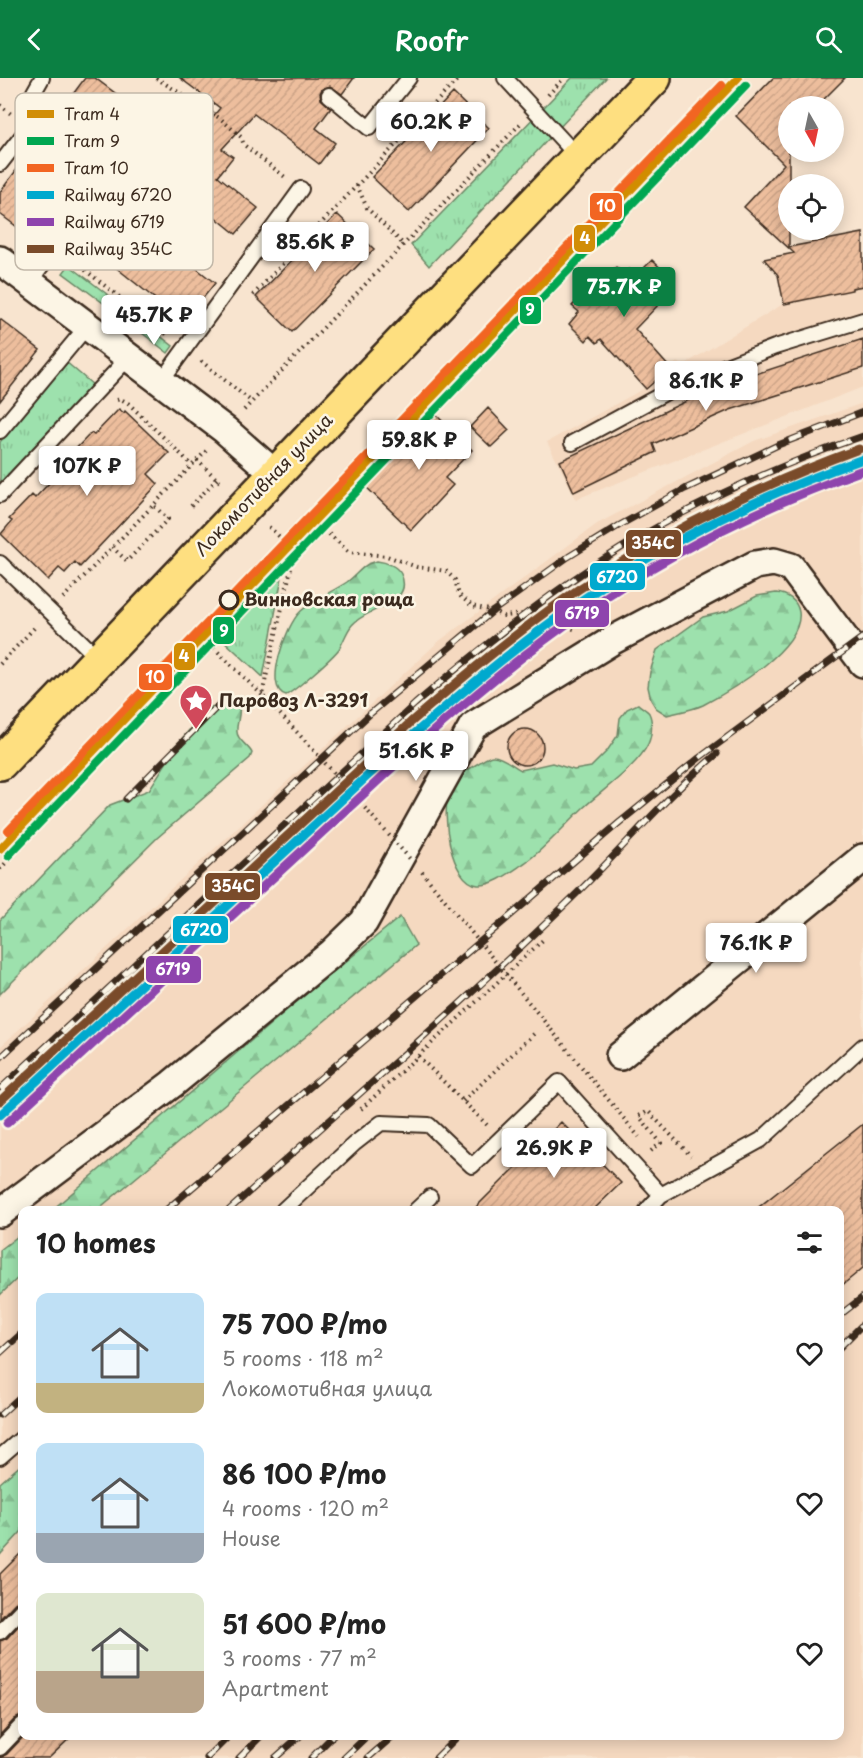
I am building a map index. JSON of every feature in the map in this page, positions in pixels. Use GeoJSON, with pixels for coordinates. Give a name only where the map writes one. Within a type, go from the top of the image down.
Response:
{"type":"FeatureCollection","features":[{"type":"Feature","properties":{"kind":"main road","name":"Локомотивная улица"},"geometry":{"type":"LineString","coordinates":[[0,763],[654,78]]}},
{"type":"Feature","properties":{"kind":"street"},"geometry":{"type":"LineString","coordinates":[[0,260],[29,282],[100,321],[130,356],[225,430],[275,474]]}},
{"type":"Feature","properties":{"kind":"street"},"geometry":{"type":"LineString","coordinates":[[0,1213],[172,1084],[332,953],[364,922],[473,726],[613,640],[755,565],[774,562],[791,567],[863,663]]}},
{"type":"Feature","properties":{"kind":"street"},"geometry":{"type":"LineString","coordinates":[[620,1056],[863,858]]}},
{"type":"Feature","properties":{"kind":"lane"},"geometry":{"type":"LineString","coordinates":[[34,93],[42,78]]}},
{"type":"Feature","properties":{"kind":"lane"},"geometry":{"type":"LineString","coordinates":[[329,95],[369,128],[410,78]]}},
{"type":"Feature","properties":{"kind":"lane"},"geometry":{"type":"LineString","coordinates":[[505,78],[578,157]]}},
{"type":"Feature","properties":{"kind":"lane"},"geometry":{"type":"LineString","coordinates":[[0,164],[15,145]]}},
{"type":"Feature","properties":{"kind":"lane"},"geometry":{"type":"LineString","coordinates":[[162,380],[301,189]]}},
{"type":"Feature","properties":{"kind":"lane"},"geometry":{"type":"LineString","coordinates":[[29,282],[39,270]]}},
{"type":"Feature","properties":{"kind":"lane"},"geometry":{"type":"LineString","coordinates":[[572,443],[685,382],[775,347],[863,320]]}},
{"type":"Feature","properties":{"kind":"lane"},"geometry":{"type":"LineString","coordinates":[[0,431],[100,321]]}},
{"type":"Feature","properties":{"kind":"lane"},"geometry":{"type":"LineString","coordinates":[[0,495],[130,356]]}},
{"type":"Feature","properties":{"kind":"lane"},"geometry":{"type":"LineString","coordinates":[[0,563],[99,658]]}},
{"type":"Feature","properties":{"kind":"lane"},"geometry":{"type":"LineString","coordinates":[[651,1206],[661,1195],[761,1140],[863,1046]]}},
{"type":"Feature","properties":{"kind":"lane"},"geometry":{"type":"LineString","coordinates":[[287,1206],[354,1144],[381,1124],[429,1125],[472,1166],[559,1082],[661,1195]]}},
{"type":"Feature","properties":{"kind":"lane"},"geometry":{"type":"LineString","coordinates":[[420,1206],[430,1197]]}},
{"type":"Feature","properties":{"kind":"lane"},"geometry":{"type":"LineString","coordinates":[[0,1457],[18,1441]]}},
{"type":"Feature","properties":{"kind":"lane"},"geometry":{"type":"LineString","coordinates":[[0,1632],[18,1614]]}},
{"type":"Feature","properties":{"kind":"lane"},"geometry":{"type":"LineString","coordinates":[[0,1748],[18,1729]]}},
{"type":"Feature","properties":{"kind":"path"},"geometry":{"type":"LineString","coordinates":[[156,78],[180,93]]}},
{"type":"Feature","properties":{"kind":"path"},"geometry":{"type":"LineString","coordinates":[[218,303],[249,300],[459,78]]}},
{"type":"Feature","properties":{"kind":"path"},"geometry":{"type":"LineString","coordinates":[[0,664],[564,78]]}},
{"type":"Feature","properties":{"kind":"path"},"geometry":{"type":"LineString","coordinates":[[213,114],[241,137],[244,146],[301,189]]}},
{"type":"Feature","properties":{"kind":"path"},"geometry":{"type":"LineString","coordinates":[[357,185],[367,208],[404,245]]}},
{"type":"Feature","properties":{"kind":"path"},"geometry":{"type":"LineString","coordinates":[[85,270],[252,402]]}},
{"type":"Feature","properties":{"kind":"path"},"geometry":{"type":"LineString","coordinates":[[100,321],[121,298]]}},
{"type":"Feature","properties":{"kind":"path"},"geometry":{"type":"LineString","coordinates":[[109,404],[121,399],[128,403],[192,465]]}},
{"type":"Feature","properties":{"kind":"path"},"geometry":{"type":"LineString","coordinates":[[197,460],[222,484]]}},
{"type":"Feature","properties":{"kind":"path"},"geometry":{"type":"LineString","coordinates":[[191,506],[217,479]]}},
{"type":"Feature","properties":{"kind":"path"},"geometry":{"type":"LineString","coordinates":[[112,548],[128,561],[168,519],[153,505]]}},
{"type":"Feature","properties":{"kind":"path"},"geometry":{"type":"LineString","coordinates":[[320,526],[349,552],[387,556],[417,567],[446,571],[455,580],[459,595],[472,606],[504,616],[524,614],[613,640]]}},
{"type":"Feature","properties":{"kind":"path"},"geometry":{"type":"LineString","coordinates":[[269,527],[295,551]]}},
{"type":"Feature","properties":{"kind":"path"},"geometry":{"type":"LineString","coordinates":[[0,869],[186,672],[209,643],[295,551]]}},
{"type":"Feature","properties":{"kind":"path"},"geometry":{"type":"LineString","coordinates":[[262,695],[295,551]]}},
{"type":"Feature","properties":{"kind":"path"},"geometry":{"type":"LineString","coordinates":[[209,643],[262,695],[411,860]]}},
{"type":"Feature","properties":{"kind":"path"},"geometry":{"type":"LineString","coordinates":[[422,872],[651,1152],[661,1143],[639,1116],[648,1111],[705,1170]]}},
{"type":"Feature","properties":{"kind":"path"},"geometry":{"type":"LineString","coordinates":[[360,1110],[545,938]]}},
{"type":"Feature","properties":{"kind":"path"},"geometry":{"type":"LineString","coordinates":[[463,1101],[537,1031]]}},
{"type":"Feature","properties":{"kind":"path"},"geometry":{"type":"LineString","coordinates":[[418,1056],[501,1138]]}},
{"type":"Feature","properties":{"kind":"shaded area"},"geometry":{"type":"Polygon","coordinates":[[[863,259],[863,387],[576,499],[547,442],[652,384],[677,362],[682,366],[783,304],[778,275],[863,259]]]}},
{"type":"Feature","properties":{"kind":"shaded area"},"geometry":{"type":"Polygon","coordinates":[[[863,403],[863,1758],[0,1758],[0,1047],[438,642],[597,524],[754,441],[863,403]]]}},
{"type":"Feature","properties":{"kind":"green space"},"geometry":{"type":"Polygon","coordinates":[[[572,78],[606,78],[429,266],[411,245],[572,78]]]}},
{"type":"Feature","properties":{"kind":"green space"},"geometry":{"type":"Polygon","coordinates":[[[65,270],[76,270],[116,301],[110,308],[63,273],[65,270]]]}},
{"type":"Feature","properties":{"kind":"green space"},"geometry":{"type":"Polygon","coordinates":[[[127,310],[173,346],[168,353],[121,317],[127,310]]]}},
{"type":"Feature","properties":{"kind":"green space"},"geometry":{"type":"Polygon","coordinates":[[[65,361],[93,385],[0,485],[0,442],[65,361]]]}},
{"type":"Feature","properties":{"kind":"green space"},"geometry":{"type":"Polygon","coordinates":[[[377,561],[391,565],[399,571],[403,584],[401,593],[352,625],[339,649],[297,687],[286,695],[279,690],[276,669],[279,656],[289,629],[300,612],[347,582],[368,564],[377,561]]]}},
{"type":"Feature","properties":{"kind":"green space"},"geometry":{"type":"Polygon","coordinates":[[[282,577],[263,677],[222,639],[282,577]]]}},
{"type":"Feature","properties":{"kind":"green space"},"geometry":{"type":"Polygon","coordinates":[[[776,593],[791,598],[799,612],[797,626],[790,640],[778,654],[747,679],[703,705],[667,715],[656,708],[651,700],[648,687],[657,650],[703,617],[728,611],[757,596],[776,593]]]}},
{"type":"Feature","properties":{"kind":"green space"},"geometry":{"type":"Polygon","coordinates":[[[229,702],[239,706],[237,735],[252,753],[250,758],[157,838],[0,994],[0,920],[110,805],[149,790],[180,741],[201,716],[211,707],[229,702]]]}},
{"type":"Feature","properties":{"kind":"green space"},"geometry":{"type":"Polygon","coordinates":[[[638,704],[649,713],[652,728],[648,744],[636,761],[530,859],[496,881],[478,885],[468,881],[454,860],[447,831],[449,793],[460,776],[493,756],[504,759],[521,770],[552,763],[574,770],[591,767],[607,751],[618,735],[620,718],[627,709],[638,704]]]}},
{"type":"Feature","properties":{"kind":"green space"},"geometry":{"type":"Polygon","coordinates":[[[400,917],[416,945],[102,1206],[57,1206],[400,917]]]}},
{"type":"Feature","properties":{"kind":"green space"},"geometry":{"type":"Polygon","coordinates":[[[18,1236],[18,1278],[0,1295],[0,1250],[18,1236]]]}},
{"type":"Feature","properties":{"kind":"green space"},"geometry":{"type":"Polygon","coordinates":[[[18,1467],[18,1535],[0,1555],[0,1483],[18,1467]]]}},
{"type":"Feature","properties":{"kind":"building"},"geometry":{"type":"Polygon","coordinates":[[[85,78],[95,78],[115,93],[74,93],[85,78]]]}},
{"type":"Feature","properties":{"kind":"building"},"geometry":{"type":"Polygon","coordinates":[[[180,78],[354,78],[342,94],[330,86],[322,89],[320,93],[321,99],[331,108],[316,128],[335,143],[319,164],[254,114],[222,149],[233,157],[218,176],[258,208],[236,234],[213,215],[213,117],[220,108],[213,103],[213,93],[200,93],[180,78]]]}},
{"type":"Feature","properties":{"kind":"building"},"geometry":{"type":"Polygon","coordinates":[[[773,78],[845,78],[827,96],[778,96],[778,158],[736,116],[773,78]]]}},
{"type":"Feature","properties":{"kind":"building"},"geometry":{"type":"Polygon","coordinates":[[[453,93],[489,128],[409,212],[372,177],[453,93]]]}},
{"type":"Feature","properties":{"kind":"building"},"geometry":{"type":"Polygon","coordinates":[[[782,162],[789,162],[789,174],[778,174],[778,238],[744,207],[784,164],[782,162]]]}},
{"type":"Feature","properties":{"kind":"building"},"geometry":{"type":"Polygon","coordinates":[[[15,172],[15,225],[0,214],[0,192],[15,172]]]}},
{"type":"Feature","properties":{"kind":"building"},"geometry":{"type":"Polygon","coordinates":[[[337,214],[374,249],[292,332],[256,297],[337,214]]]}},
{"type":"Feature","properties":{"kind":"building"},"geometry":{"type":"Polygon","coordinates":[[[863,233],[863,286],[784,304],[778,275],[764,259],[794,253],[780,240],[789,240],[789,247],[826,240],[844,240],[844,237],[863,233]]]}},
{"type":"Feature","properties":{"kind":"building"},"geometry":{"type":"Polygon","coordinates":[[[652,260],[670,277],[654,293],[662,301],[635,329],[670,368],[646,389],[601,339],[597,343],[590,336],[586,341],[569,324],[579,312],[572,306],[605,272],[608,275],[616,267],[622,273],[629,269],[636,276],[652,260]]]}},
{"type":"Feature","properties":{"kind":"building"},"geometry":{"type":"Polygon","coordinates":[[[119,270],[199,270],[215,283],[184,322],[119,270]]]}},
{"type":"Feature","properties":{"kind":"building"},"geometry":{"type":"Polygon","coordinates":[[[0,319],[40,350],[0,401],[0,319]]]}},
{"type":"Feature","properties":{"kind":"building"},"geometry":{"type":"Polygon","coordinates":[[[863,339],[863,368],[730,410],[653,444],[656,452],[574,492],[560,461],[716,387],[863,339]]]}},
{"type":"Feature","properties":{"kind":"building"},"geometry":{"type":"Polygon","coordinates":[[[488,408],[509,430],[491,447],[470,427],[488,408]]]}},
{"type":"Feature","properties":{"kind":"building"},"geometry":{"type":"Polygon","coordinates":[[[119,409],[124,413],[125,411],[169,453],[148,474],[158,484],[80,567],[75,562],[65,573],[59,568],[48,580],[1,534],[12,521],[9,519],[32,495],[35,498],[72,459],[69,456],[91,433],[94,435],[119,409]]]}},
{"type":"Feature","properties":{"kind":"building"},"geometry":{"type":"Polygon","coordinates":[[[432,411],[472,450],[445,478],[453,485],[411,530],[364,485],[432,411]]]}},
{"type":"Feature","properties":{"kind":"building"},"geometry":{"type":"Polygon","coordinates":[[[525,729],[537,735],[543,747],[537,759],[525,765],[513,759],[507,747],[513,735],[525,729]]]}},
{"type":"Feature","properties":{"kind":"building"},"geometry":{"type":"Polygon","coordinates":[[[561,1122],[621,1183],[597,1206],[477,1206],[561,1122]]]}},
{"type":"Feature","properties":{"kind":"building"},"geometry":{"type":"Polygon","coordinates":[[[863,1124],[863,1268],[844,1284],[844,1206],[760,1206],[863,1124]]]}},
{"type":"Feature","properties":{"kind":"building"},"geometry":{"type":"Polygon","coordinates":[[[18,1556],[18,1602],[0,1619],[0,1574],[18,1556]]]}},
{"type":"Feature","properties":{"kind":"building"},"geometry":{"type":"Polygon","coordinates":[[[18,1626],[18,1718],[0,1735],[0,1641],[7,1638],[18,1626]]]}},
{"type":"Feature","properties":{"kind":"building"},"geometry":{"type":"Polygon","coordinates":[[[20,1740],[68,1740],[49,1758],[0,1758],[20,1740]]]}},
{"type":"Feature","properties":{"kind":"railway"},"geometry":{"type":"LineString","coordinates":[[0,1058],[371,713],[493,611],[568,557],[685,489],[778,445],[863,412]]}},
{"type":"Feature","properties":{"kind":"railway"},"geometry":{"type":"LineString","coordinates":[[0,1089],[415,704],[526,614],[627,544],[692,508],[759,476],[863,436]]}},
{"type":"Feature","properties":{"kind":"railway"},"geometry":{"type":"LineString","coordinates":[[171,1206],[620,822],[699,758],[863,637]]}},
{"type":"Feature","properties":{"kind":"railway"},"geometry":{"type":"LineString","coordinates":[[126,799],[222,702]]}},
{"type":"Feature","properties":{"kind":"railway"},"geometry":{"type":"LineString","coordinates":[[233,1206],[488,978],[590,880],[679,788],[717,754]]}},
{"type":"Feature","properties":{"kind":"railway"},"geometry":{"type":"LineString","coordinates":[[844,1312],[863,1297]]}},
{"type":"Feature","properties":{"kind":"railway"},"geometry":{"type":"LineString","coordinates":[[844,1343],[863,1324]]}},
{"type":"Feature","properties":{"kind":"railway"},"geometry":{"type":"LineString","coordinates":[[0,1353],[18,1337]]}},
{"type":"Feature","properties":{"kind":"railway"},"geometry":{"type":"LineString","coordinates":[[0,1415],[18,1399]]}},
{"type":"Feature","properties":{"kind":"railway"},"geometry":{"type":"LineString","coordinates":[[207,1758],[225,1740]]}},
{"type":"Feature","properties":{"kind":"railway"},"geometry":{"type":"LineString","coordinates":[[239,1758],[257,1740]]}},
{"type":"Feature","properties":{"kind":"railway"},"geometry":{"type":"LineString","coordinates":[[275,1758],[295,1740]]}},
{"type":"Feature","properties":{"kind":"railway"},"geometry":{"type":"LineString","coordinates":[[311,1758],[329,1740]]}},
{"type":"Feature","properties":{"kind":"railway"},"geometry":{"type":"LineString","coordinates":[[344,1758],[363,1740]]}},
{"type":"Feature","properties":{"kind":"railway"},"geometry":{"type":"LineString","coordinates":[[368,1758],[388,1740]]}},
{"type":"Feature","properties":{"kind":"railway"},"geometry":{"type":"LineString","coordinates":[[436,1758],[454,1740]]}},
{"type":"Feature","properties":{"kind":"tram line","name":"4"},"geometry":{"type":"LineString","coordinates":[[0,849],[738,78]]}},
{"type":"Feature","properties":{"kind":"tram line","name":"10"},"geometry":{"type":"LineString","coordinates":[[8,831],[722,85]]}},
{"type":"Feature","properties":{"kind":"tram line","name":"9"},"geometry":{"type":"LineString","coordinates":[[8,856],[746,85]]}},
{"type":"Feature","properties":{"kind":"rail line","name":"354С"},"geometry":{"type":"LineString","coordinates":[[0,1101],[411,722],[535,620],[612,568],[680,529],[750,494],[859,449]]}},
{"type":"Feature","properties":{"kind":"rail line","name":"6720"},"geometry":{"type":"LineString","coordinates":[[0,1115],[387,758],[531,637],[615,578],[683,538],[790,487],[863,459]]}},
{"type":"Feature","properties":{"kind":"rail line","name":"6719"},"geometry":{"type":"LineString","coordinates":[[7,1123],[394,766],[464,704],[537,645],[620,588],[687,548],[791,498],[863,470]]}},
{"type":"Feature","properties":{"kind":"place","name":"Винновская роща"},"geometry":{"type":"Point","coordinates":[229,600]}},
{"type":"Feature","properties":{"kind":"place","name":"Паровоз Л-3291"},"geometry":{"type":"Point","coordinates":[196,730]}}]}
